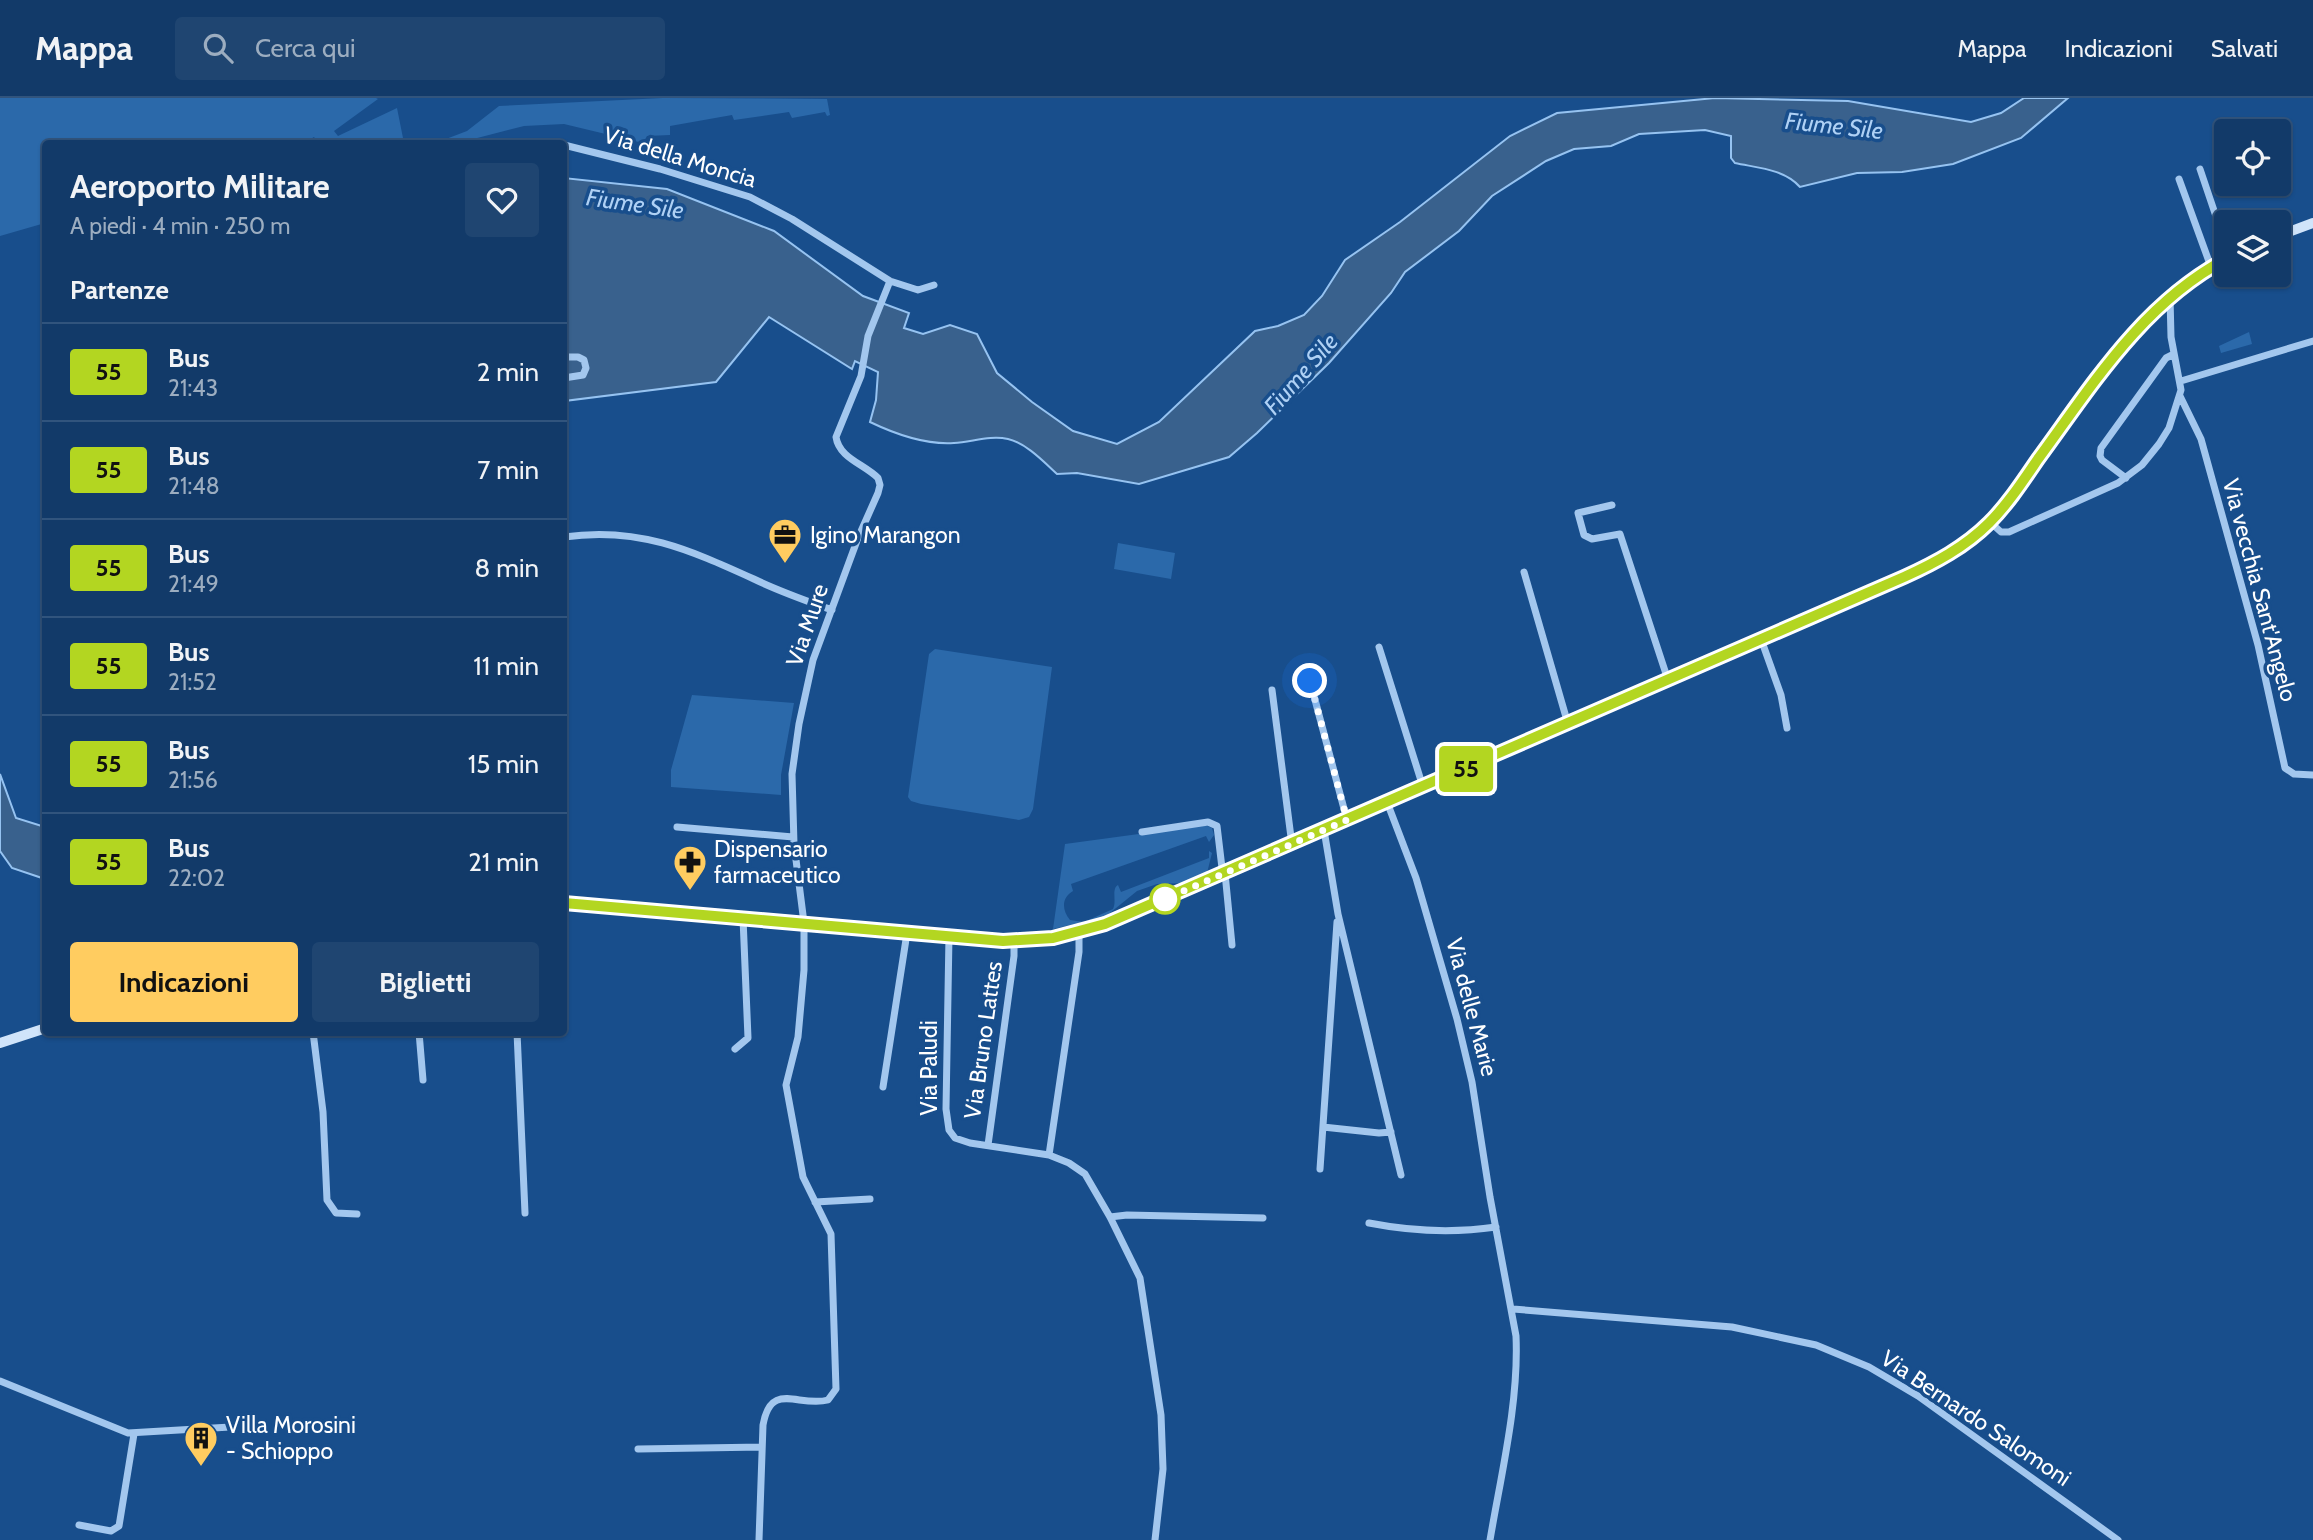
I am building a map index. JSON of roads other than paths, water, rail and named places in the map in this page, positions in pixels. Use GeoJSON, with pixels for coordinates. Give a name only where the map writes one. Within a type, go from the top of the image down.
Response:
{"type":"FeatureCollection","features":[{"type":"Feature","properties":{"kind":"street","name":"Via della Moncia"},"geometry":{"type":"LineString","coordinates":[[567,146],[593,150],[750,197],[792,219],[890,281],[918,290],[934,285]]}},
{"type":"Feature","properties":{"kind":"street"},"geometry":{"type":"LineString","coordinates":[[2200,169],[2214,210]]}},
{"type":"Feature","properties":{"kind":"street"},"geometry":{"type":"LineString","coordinates":[[2179,179],[2211,267]]}},
{"type":"Feature","properties":{"kind":"street"},"geometry":{"type":"LineString","coordinates":[[2291,231],[2313,223]]}},
{"type":"Feature","properties":{"kind":"street"},"geometry":{"type":"LineString","coordinates":[[567,903],[1014,941],[1079,933],[1112,922],[1928,566],[1960,547],[1990,522],[2124,342],[2170,296],[2214,265]]}},
{"type":"Feature","properties":{"kind":"street","name":"Via Mure"},"geometry":{"type":"LineString","coordinates":[[762,1447],[765,1416],[773,1402],[782,1398],[822,1401],[832,1397],[836,1389],[832,1241],[829,1227],[803,1177],[786,1085],[798,1037],[804,970],[804,923],[793,837],[792,774],[813,660],[858,538],[880,489],[880,481],[875,475],[844,453],[836,441],[838,429],[862,371],[867,340],[890,281]]}},
{"type":"Feature","properties":{"kind":"street","name":"Via vecchia Sant'Angelo"},"geometry":{"type":"LineString","coordinates":[[1990,522],[2001,532],[2007,533],[2108,488],[2142,465],[2159,444],[2169,428],[2180,396],[2181,381],[2170,331],[2170,296]]}},
{"type":"Feature","properties":{"kind":"street"},"geometry":{"type":"LineString","coordinates":[[2181,381],[2313,341]]}},
{"type":"Feature","properties":{"kind":"street"},"geometry":{"type":"LineString","coordinates":[[2126,478],[2102,460],[2101,448],[2166,358],[2174,354]]}},
{"type":"Feature","properties":{"kind":"street"},"geometry":{"type":"LineString","coordinates":[[567,357],[584,360],[586,368],[583,375],[567,378]]}},
{"type":"Feature","properties":{"kind":"street","name":"Via vecchia Sant'Angelo"},"geometry":{"type":"LineString","coordinates":[[2180,396],[2201,439],[2258,645],[2285,768],[2294,774],[2313,775]]}},
{"type":"Feature","properties":{"kind":"street"},"geometry":{"type":"LineString","coordinates":[[1612,505],[1578,513],[1584,536],[1592,539],[1620,534],[1668,680]]}},
{"type":"Feature","properties":{"kind":"street"},"geometry":{"type":"LineString","coordinates":[[567,537],[622,534],[673,546],[832,610]]}},
{"type":"Feature","properties":{"kind":"street"},"geometry":{"type":"LineString","coordinates":[[1524,572],[1568,724]]}},
{"type":"Feature","properties":{"kind":"street"},"geometry":{"type":"LineString","coordinates":[[1761,639],[1781,695],[1787,728]]}},
{"type":"Feature","properties":{"kind":"street"},"geometry":{"type":"LineString","coordinates":[[1379,647],[1423,788]]}},
{"type":"Feature","properties":{"kind":"street"},"geometry":{"type":"LineString","coordinates":[[1310,681],[1347,820]]}},
{"type":"Feature","properties":{"kind":"street"},"geometry":{"type":"LineString","coordinates":[[1272,690],[1292,845]]}},
{"type":"Feature","properties":{"kind":"street","name":"Via delle Marie"},"geometry":{"type":"LineString","coordinates":[[1387,802],[1416,878],[1457,1019],[1472,1082],[1496,1227],[1513,1309],[1517,1357],[1490,1540]]}},
{"type":"Feature","properties":{"kind":"street"},"geometry":{"type":"LineString","coordinates":[[1142,832],[1208,822],[1214,824],[1218,829],[1222,868],[1225,873],[1232,944]]}},
{"type":"Feature","properties":{"kind":"street"},"geometry":{"type":"LineString","coordinates":[[677,827],[793,837]]}},
{"type":"Feature","properties":{"kind":"street"},"geometry":{"type":"LineString","coordinates":[[1324,830],[1338,914],[1401,1175]]}},
{"type":"Feature","properties":{"kind":"street"},"geometry":{"type":"LineString","coordinates":[[1320,1169],[1338,914]]}},
{"type":"Feature","properties":{"kind":"street"},"geometry":{"type":"LineString","coordinates":[[736,1049],[748,1038],[743,918]]}},
{"type":"Feature","properties":{"kind":"street"},"geometry":{"type":"LineString","coordinates":[[883,1087],[907,933]]}},
{"type":"Feature","properties":{"kind":"street"},"geometry":{"type":"LineString","coordinates":[[1049,1155],[1079,952],[1079,933]]}},
{"type":"Feature","properties":{"kind":"street","name":"Via Paludi"},"geometry":{"type":"LineString","coordinates":[[949,936],[947,1124],[955,1138],[1049,1155],[1069,1163],[1084,1174],[1110,1217],[1140,1278],[1161,1415],[1163,1469],[1155,1540]]}},
{"type":"Feature","properties":{"kind":"street","name":"Via Bruno Lattes"},"geometry":{"type":"LineString","coordinates":[[988,1145],[1014,941]]}},
{"type":"Feature","properties":{"kind":"street"},"geometry":{"type":"LineString","coordinates":[[0,1043],[42,1029]]}},
{"type":"Feature","properties":{"kind":"street"},"geometry":{"type":"LineString","coordinates":[[314,1036],[323,1112],[327,1200],[336,1213],[357,1214]]}},
{"type":"Feature","properties":{"kind":"street"},"geometry":{"type":"LineString","coordinates":[[419,1036],[423,1080]]}},
{"type":"Feature","properties":{"kind":"street"},"geometry":{"type":"LineString","coordinates":[[517,1036],[525,1213]]}},
{"type":"Feature","properties":{"kind":"street"},"geometry":{"type":"LineString","coordinates":[[1323,1127],[1391,1132]]}},
{"type":"Feature","properties":{"kind":"street"},"geometry":{"type":"LineString","coordinates":[[816,1202],[870,1199]]}},
{"type":"Feature","properties":{"kind":"street"},"geometry":{"type":"LineString","coordinates":[[1110,1217],[1127,1214],[1264,1218]]}},
{"type":"Feature","properties":{"kind":"street"},"geometry":{"type":"LineString","coordinates":[[1369,1223],[1390,1227],[1472,1230],[1496,1227]]}},
{"type":"Feature","properties":{"kind":"street","name":"Via Bernardo Salomoni"},"geometry":{"type":"LineString","coordinates":[[1513,1309],[1732,1327],[1816,1345],[1869,1367],[1918,1396],[2118,1540]]}},
{"type":"Feature","properties":{"kind":"street"},"geometry":{"type":"LineString","coordinates":[[0,1381],[134,1434],[265,1425]]}},
{"type":"Feature","properties":{"kind":"street"},"geometry":{"type":"LineString","coordinates":[[79,1525],[111,1531],[119,1526],[134,1434]]}},
{"type":"Feature","properties":{"kind":"street"},"geometry":{"type":"LineString","coordinates":[[638,1449],[762,1447],[759,1540]]}},
{"type":"Feature","properties":{"kind":"water","name":"Fiume Sile"},"geometry":{"type":"Polygon","coordinates":[[[1715,98],[1848,101],[1971,122],[2001,113],[2024,98],[2068,98],[2021,138],[1953,164],[1902,172],[1857,173],[1800,187],[1778,173],[1735,163],[1731,158],[1731,136],[1705,130],[1639,134],[1611,146],[1574,149],[1546,161],[1492,196],[1459,231],[1405,272],[1391,293],[1329,363],[1229,457],[1139,484],[1077,473],[1057,474],[1028,449],[1008,439],[932,442],[911,438],[870,422],[876,400],[878,372],[855,361],[852,369],[769,317],[716,382],[567,401],[567,178],[667,189],[774,231],[863,296],[909,313],[904,328],[923,334],[950,325],[977,334],[997,373],[1032,402],[1073,431],[1117,444],[1159,422],[1255,331],[1278,326],[1304,315],[1322,296],[1345,260],[1400,222],[1510,136],[1557,113],[1715,98]]]}},
{"type":"Feature","properties":{"kind":"water"},"geometry":{"type":"Polygon","coordinates":[[[0,774],[16,818],[42,826],[42,878],[12,868],[0,851],[0,774]]]}},
{"type":"Feature","properties":{"kind":"place","name":"Igino Marangon"},"geometry":{"type":"Point","coordinates":[785,565]}},
{"type":"Feature","properties":{"kind":"place","name":"Dispensario farmaceutico"},"geometry":{"type":"Point","coordinates":[690,892]}},
{"type":"Feature","properties":{"kind":"place","name":"Villa Morosini - Schioppo"},"geometry":{"type":"Point","coordinates":[201,1468]}}]}
